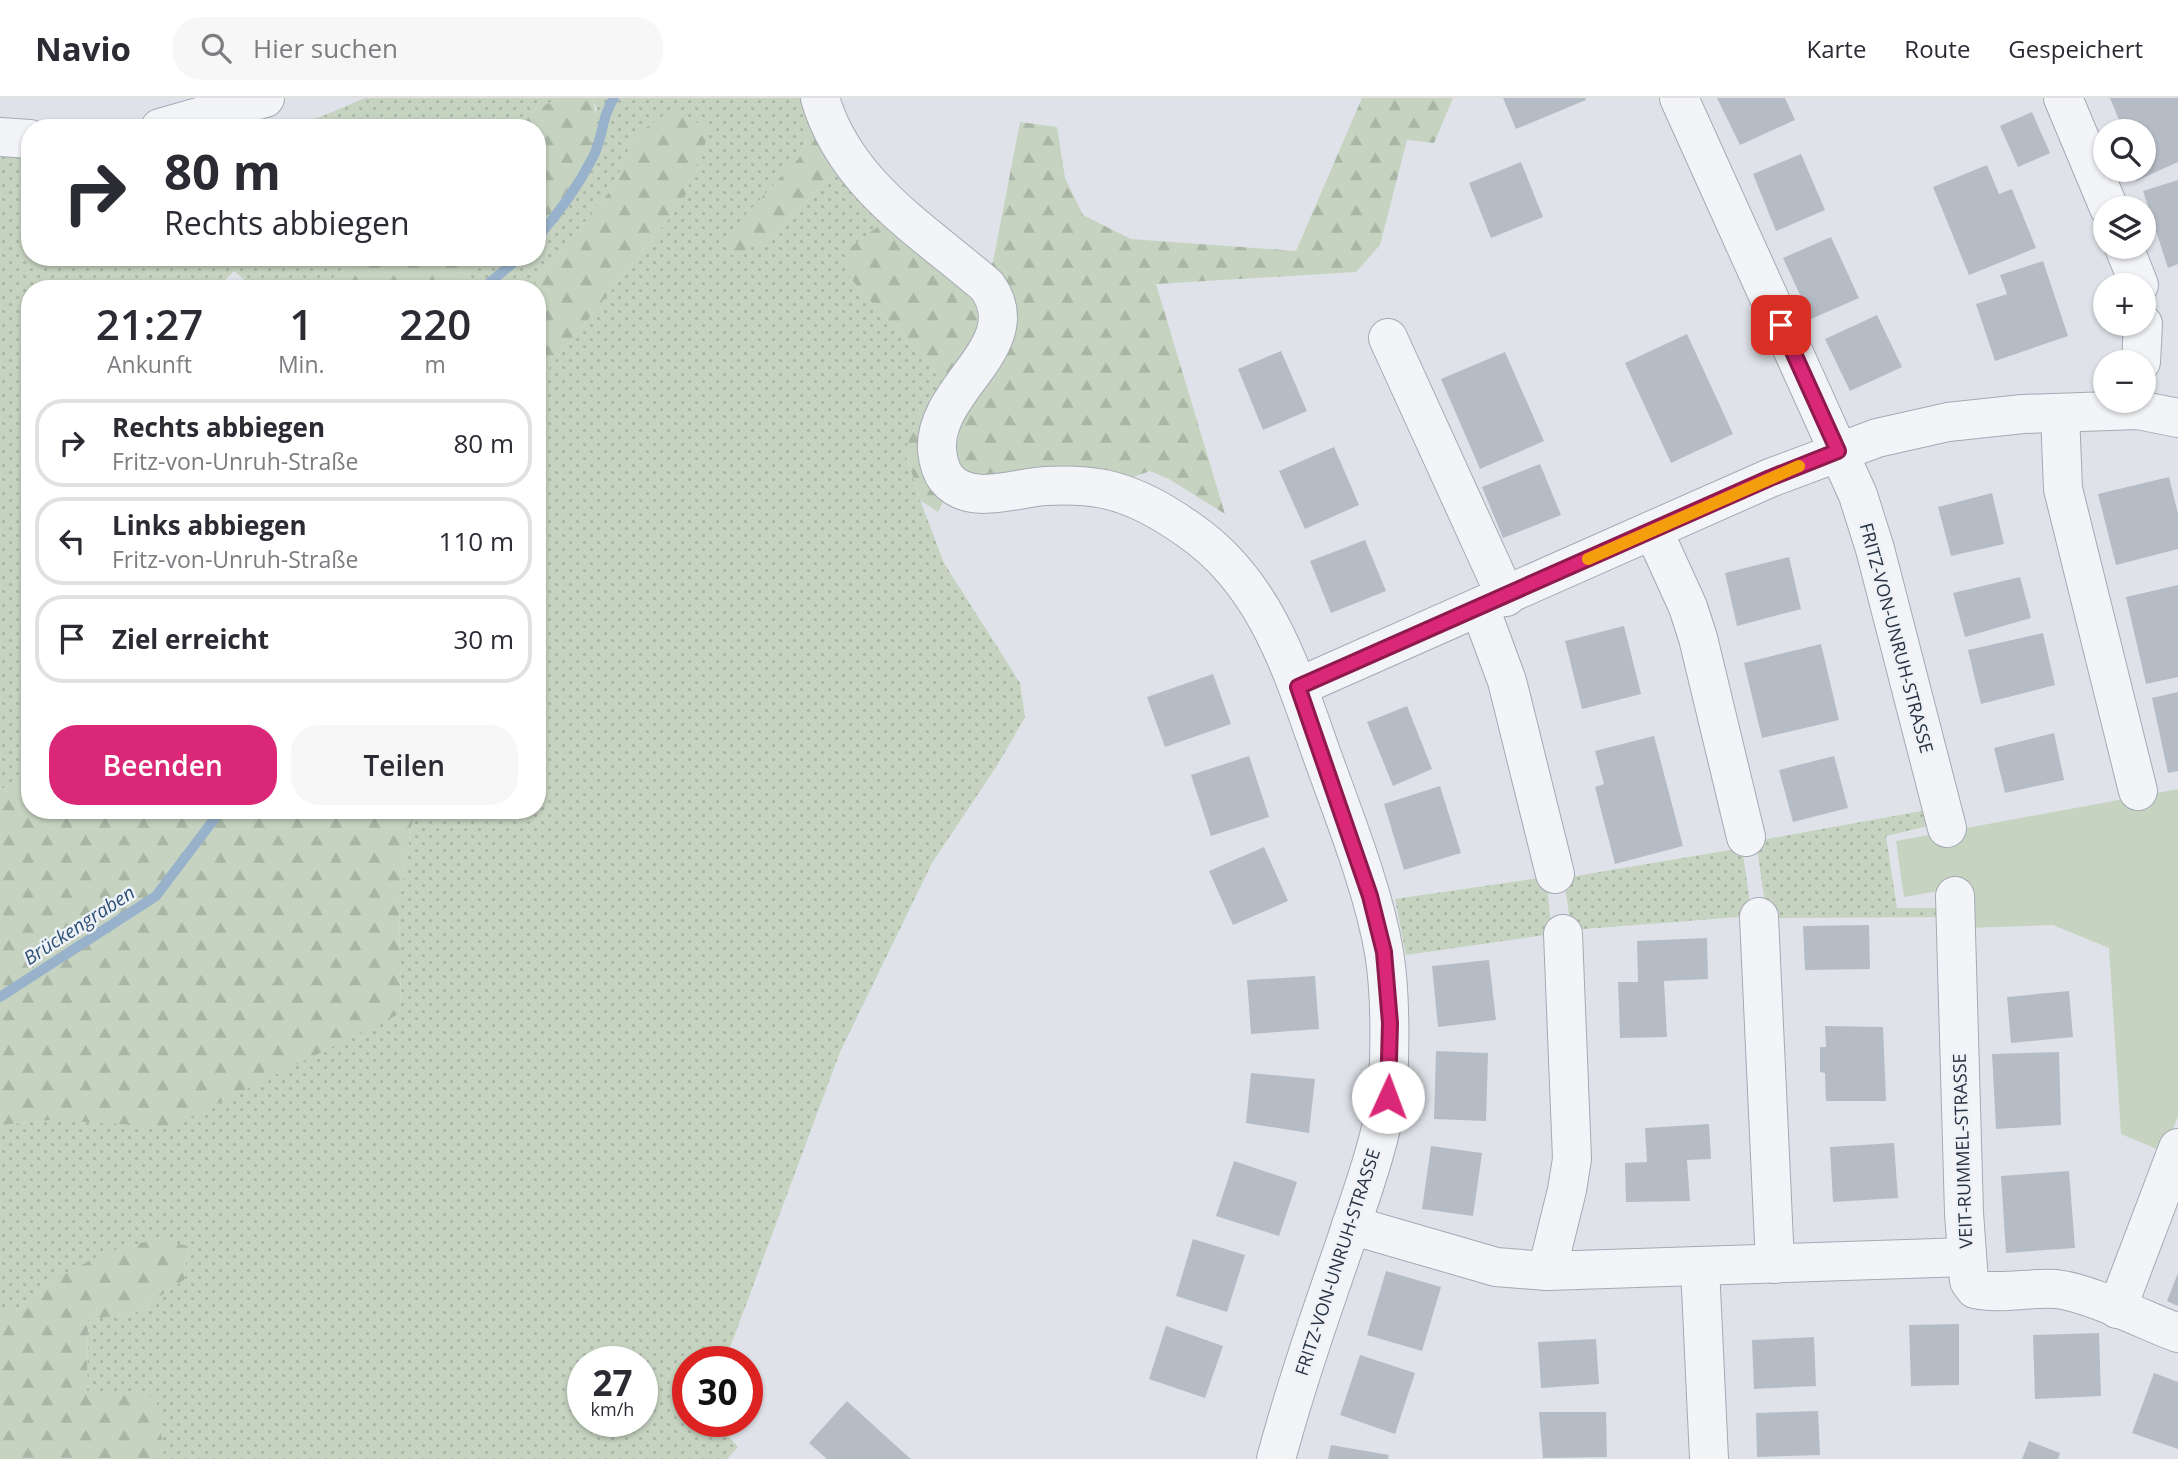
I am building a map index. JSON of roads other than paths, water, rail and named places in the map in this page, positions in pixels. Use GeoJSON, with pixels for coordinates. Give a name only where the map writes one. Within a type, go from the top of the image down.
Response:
{"type":"FeatureCollection","features":[{"type":"Feature","properties":{"kind":"street"},"geometry":{"type":"LineString","coordinates":[[192,119],[265,98]]}},
{"type":"Feature","properties":{"kind":"street","name":"FRITZ-VON-UNRUH-STRASSE"},"geometry":{"type":"LineString","coordinates":[[820,98],[849,159],[882,199],[973,273],[995,297],[999,327],[994,340],[955,396],[938,430],[939,464],[946,478],[958,488],[985,494],[1045,486],[1093,488],[1140,499],[1193,532],[1222,557],[1266,614],[1281,643],[1370,896],[1384,952],[1390,1023],[1388,1097],[1351,1225],[1291,1404],[1276,1459]]}},
{"type":"Feature","properties":{"kind":"street","name":"FRITZ-VON-UNRUH-STRASSE"},"geometry":{"type":"LineString","coordinates":[[1679,98],[1858,495],[1875,549],[1947,828]]}},
{"type":"Feature","properties":{"kind":"street"},"geometry":{"type":"LineString","coordinates":[[2063,98],[2104,196]]}},
{"type":"Feature","properties":{"kind":"street"},"geometry":{"type":"LineString","coordinates":[[0,137],[21,138]]}},
{"type":"Feature","properties":{"kind":"street"},"geometry":{"type":"LineString","coordinates":[[1388,338],[1493,602],[1507,681],[1555,874]]}},
{"type":"Feature","properties":{"kind":"street"},"geometry":{"type":"LineString","coordinates":[[1298,687],[1770,478],[1838,451],[1877,438],[1948,422],[2093,410]]}},
{"type":"Feature","properties":{"kind":"street"},"geometry":{"type":"LineString","coordinates":[[2156,411],[2178,418]]}},
{"type":"Feature","properties":{"kind":"street"},"geometry":{"type":"LineString","coordinates":[[2060,414],[2063,489],[2138,791]]}},
{"type":"Feature","properties":{"kind":"street"},"geometry":{"type":"LineString","coordinates":[[1653,530],[1688,607],[1698,638],[1746,837]]}},
{"type":"Feature","properties":{"kind":"street","name":"VEIT-RUMMEL-STRASSE"},"geometry":{"type":"LineString","coordinates":[[1351,1225],[1483,1264],[1547,1271],[1966,1258],[1955,896]]}},
{"type":"Feature","properties":{"kind":"street"},"geometry":{"type":"LineString","coordinates":[[1759,917],[1775,1264]]}},
{"type":"Feature","properties":{"kind":"street"},"geometry":{"type":"LineString","coordinates":[[1547,1271],[1572,1159],[1563,934]]}},
{"type":"Feature","properties":{"kind":"street"},"geometry":{"type":"LineString","coordinates":[[2117,1309],[2178,1148]]}},
{"type":"Feature","properties":{"kind":"street"},"geometry":{"type":"LineString","coordinates":[[1966,1258],[1969,1281],[1975,1289],[1987,1292],[2057,1289],[2178,1333]]}},
{"type":"Feature","properties":{"kind":"street"},"geometry":{"type":"LineString","coordinates":[[1700,1266],[1709,1459]]}},
{"type":"Feature","properties":{"kind":"waterway","name":"Brückengraben"},"geometry":{"type":"LineString","coordinates":[[546,227],[588,166],[614,98]]}},
{"type":"Feature","properties":{"kind":"waterway","name":"Brückengraben"},"geometry":{"type":"LineString","coordinates":[[493,280],[509,266]]}},
{"type":"Feature","properties":{"kind":"waterway","name":"Brückengraben"},"geometry":{"type":"LineString","coordinates":[[0,997],[156,896],[214,819]]}}]}
